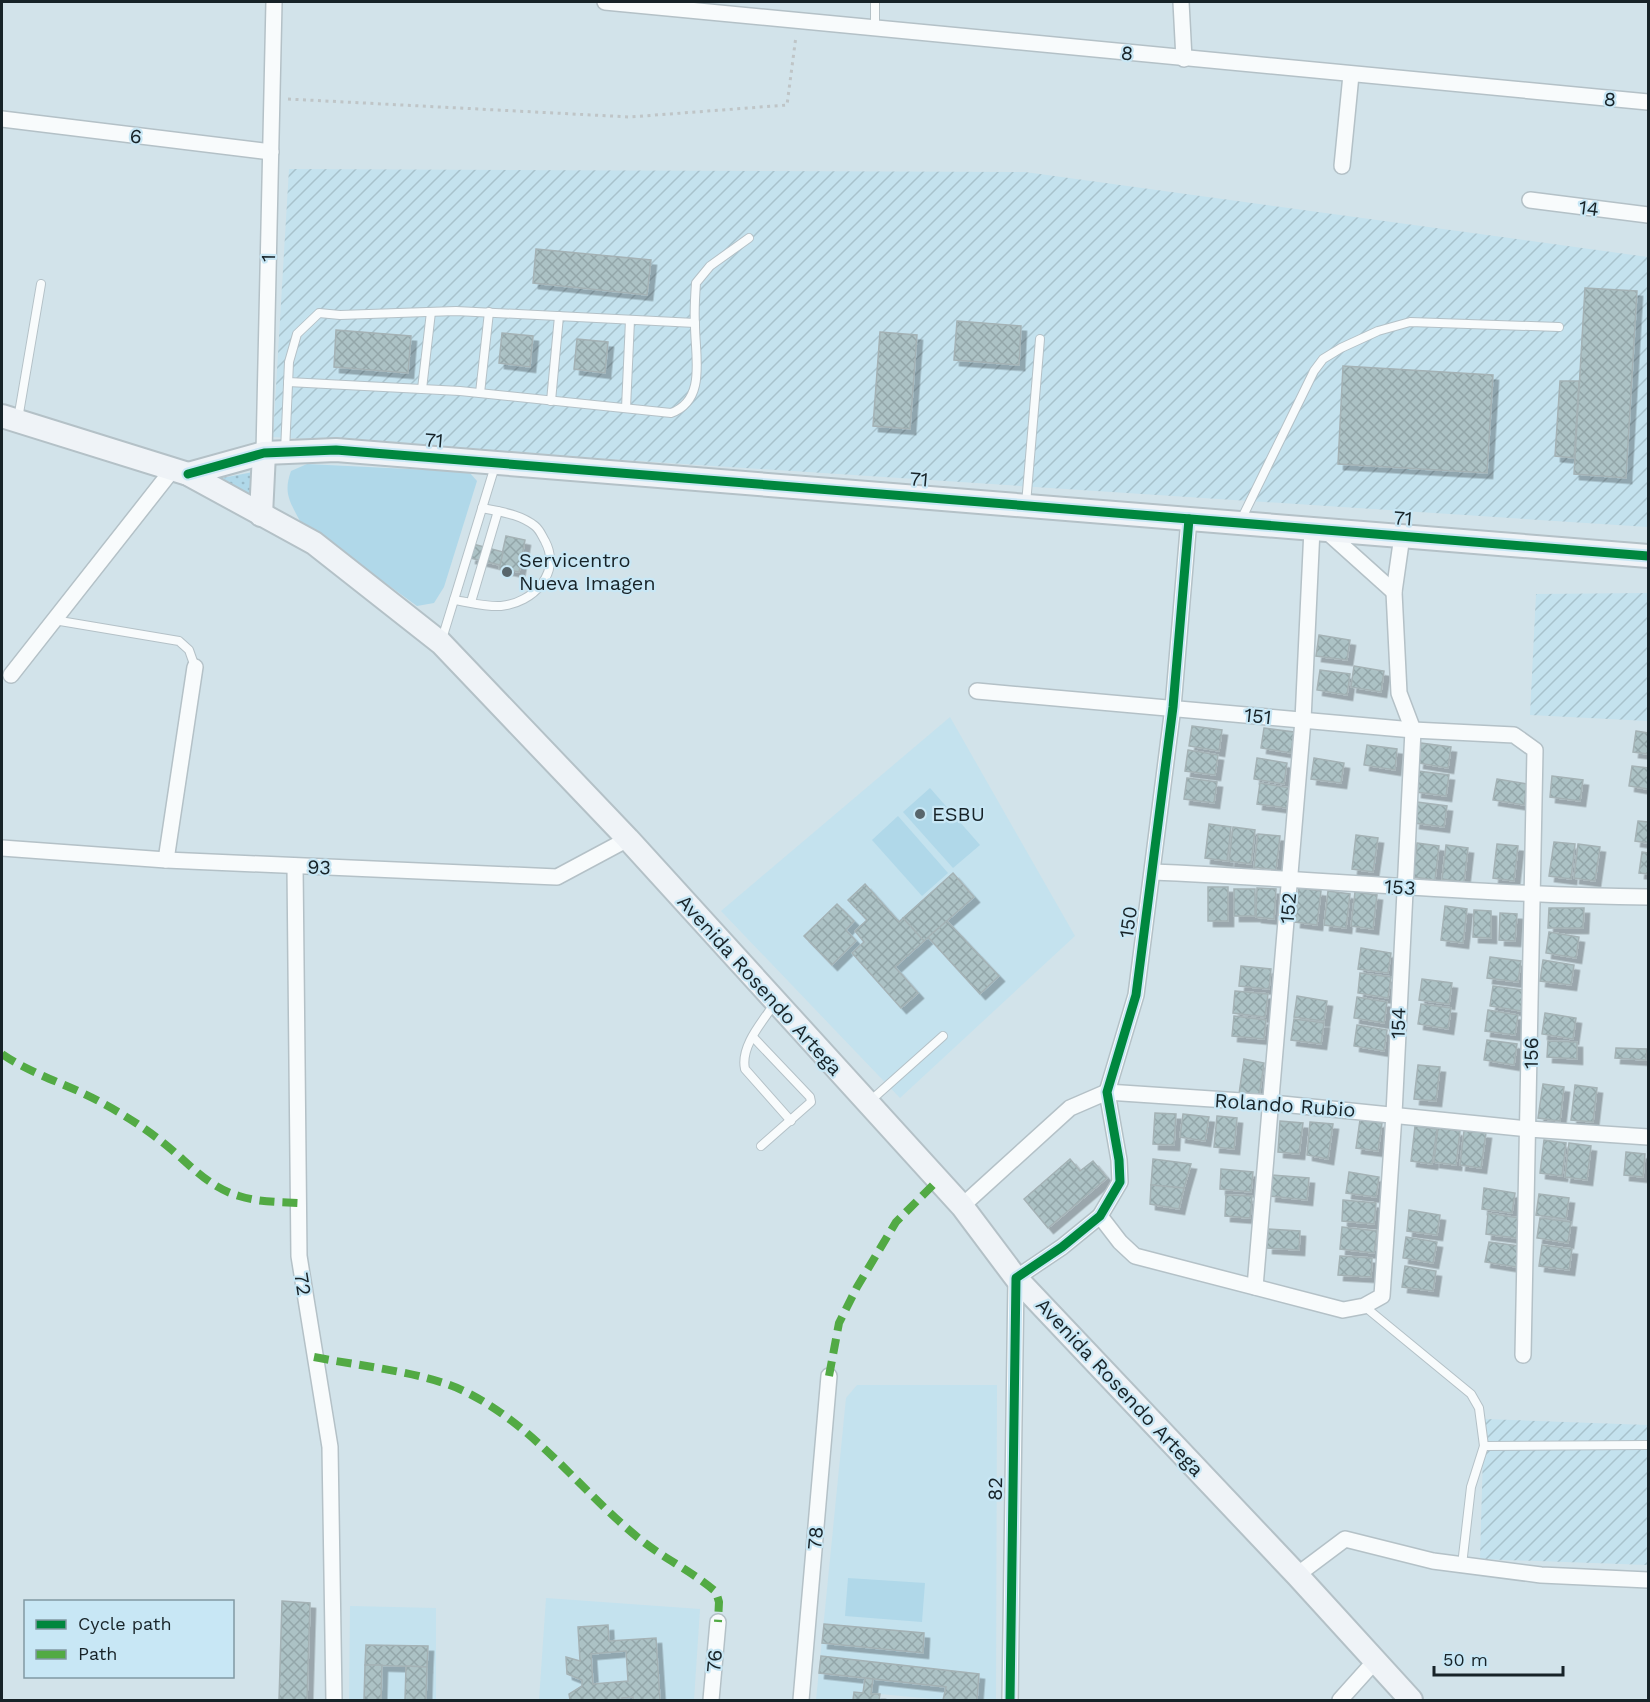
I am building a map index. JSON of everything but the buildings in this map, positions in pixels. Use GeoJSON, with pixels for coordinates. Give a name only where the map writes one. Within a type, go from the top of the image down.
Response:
{"type":"FeatureCollection","features":[{"type":"Feature","properties":{"kind":"main road","name":"Avenida Rosendo Artega"},"geometry":{"type":"LineString","coordinates":[[10,418],[180,471],[314,543],[441,643],[628,839],[962,1206],[1016,1278],[1297,1575],[1412,1701]]}},
{"type":"Feature","properties":{"kind":"main road","name":"71"},"geometry":{"type":"LineString","coordinates":[[180,471],[275,453],[336,450],[1648,556]]}},
{"type":"Feature","properties":{"kind":"main road","name":"1"},"geometry":{"type":"LineString","coordinates":[[261,515],[275,453]]}},
{"type":"Feature","properties":{"kind":"street","name":"1"},"geometry":{"type":"LineString","coordinates":[[274,2],[271,152],[275,453]]}},
{"type":"Feature","properties":{"kind":"street","name":"8"},"geometry":{"type":"LineString","coordinates":[[605,2],[1648,102]]}},
{"type":"Feature","properties":{"kind":"street"},"geometry":{"type":"LineString","coordinates":[[1181,2],[1184,59]]}},
{"type":"Feature","properties":{"kind":"street"},"geometry":{"type":"LineString","coordinates":[[1342,166],[1351,75]]}},
{"type":"Feature","properties":{"kind":"street","name":"6"},"geometry":{"type":"LineString","coordinates":[[2,119],[271,152]]}},
{"type":"Feature","properties":{"kind":"street","name":"14"},"geometry":{"type":"LineString","coordinates":[[1530,200],[1648,215]]}},
{"type":"Feature","properties":{"kind":"street"},"geometry":{"type":"LineString","coordinates":[[11,675],[54,620],[180,471]]}},
{"type":"Feature","properties":{"kind":"street","name":"150"},"geometry":{"type":"LineString","coordinates":[[1016,1278],[1062,1247],[1100,1216],[1120,1182],[1119,1160],[1107,1092],[1136,994],[1173,707],[1188,519]]}},
{"type":"Feature","properties":{"kind":"street"},"geometry":{"type":"LineString","coordinates":[[1318,529],[1394,592]]}},
{"type":"Feature","properties":{"kind":"street","name":"152"},"geometry":{"type":"LineString","coordinates":[[1255,1287],[1291,878],[1318,529]]}},
{"type":"Feature","properties":{"kind":"street"},"geometry":{"type":"LineString","coordinates":[[1402,536],[1394,592],[1399,693],[1413,730]]}},
{"type":"Feature","properties":{"kind":"street"},"geometry":{"type":"LineString","coordinates":[[166,860],[195,667]]}},
{"type":"Feature","properties":{"kind":"street","name":"151"},"geometry":{"type":"LineString","coordinates":[[977,691],[1413,730],[1514,735],[1536,750]]}},
{"type":"Feature","properties":{"kind":"street","name":"154"},"geometry":{"type":"LineString","coordinates":[[1364,1306],[1382,1296],[1395,1114],[1413,730]]}},
{"type":"Feature","properties":{"kind":"street","name":"156"},"geometry":{"type":"LineString","coordinates":[[1523,1355],[1536,750]]}},
{"type":"Feature","properties":{"kind":"street","name":"93"},"geometry":{"type":"LineString","coordinates":[[2,848],[166,860],[557,877],[628,839]]}},
{"type":"Feature","properties":{"kind":"street","name":"72"},"geometry":{"type":"LineString","coordinates":[[295,866],[299,1256],[330,1447],[334,1701]]}},
{"type":"Feature","properties":{"kind":"street","name":"153"},"geometry":{"type":"LineString","coordinates":[[1153,872],[1291,878],[1534,896],[1648,897]]}},
{"type":"Feature","properties":{"kind":"street","name":"Rolando Rubio"},"geometry":{"type":"LineString","coordinates":[[962,1206],[1070,1108],[1107,1092],[1272,1103],[1529,1129],[1648,1137]]}},
{"type":"Feature","properties":{"kind":"street"},"geometry":{"type":"LineString","coordinates":[[1100,1216],[1120,1242],[1136,1256],[1343,1310],[1364,1306]]}},
{"type":"Feature","properties":{"kind":"street","name":"82"},"geometry":{"type":"LineString","coordinates":[[1010,1701],[1016,1278]]}},
{"type":"Feature","properties":{"kind":"street","name":"78"},"geometry":{"type":"LineString","coordinates":[[801,1701],[828,1376]]}},
{"type":"Feature","properties":{"kind":"street"},"geometry":{"type":"LineString","coordinates":[[1297,1575],[1345,1539],[1433,1561],[1462,1565],[1541,1575],[1648,1580]]}},
{"type":"Feature","properties":{"kind":"street","name":"76"},"geometry":{"type":"LineString","coordinates":[[711,1701],[718,1622]]}},
{"type":"Feature","properties":{"kind":"street"},"geometry":{"type":"LineString","coordinates":[[1341,1701],[1376,1661]]}},
{"type":"Feature","properties":{"kind":"lane"},"geometry":{"type":"LineString","coordinates":[[875,2],[875,27]]}},
{"type":"Feature","properties":{"kind":"lane"},"geometry":{"type":"LineString","coordinates":[[288,382],[480,393],[671,413],[683,408],[687,403],[697,380],[696,283],[710,266],[749,238]]}},
{"type":"Feature","properties":{"kind":"lane"},"geometry":{"type":"LineString","coordinates":[[10,418],[41,284]]}},
{"type":"Feature","properties":{"kind":"lane"},"geometry":{"type":"LineString","coordinates":[[422,389],[431,312]]}},
{"type":"Feature","properties":{"kind":"lane"},"geometry":{"type":"LineString","coordinates":[[275,453],[288,382],[289,362],[297,334],[319,313],[340,315],[489,312],[695,323]]}},
{"type":"Feature","properties":{"kind":"lane"},"geometry":{"type":"LineString","coordinates":[[480,393],[489,312]]}},
{"type":"Feature","properties":{"kind":"lane"},"geometry":{"type":"LineString","coordinates":[[551,401],[559,316]]}},
{"type":"Feature","properties":{"kind":"lane"},"geometry":{"type":"LineString","coordinates":[[626,408],[630,320]]}},
{"type":"Feature","properties":{"kind":"lane"},"geometry":{"type":"LineString","coordinates":[[1239,523],[1314,371],[1323,359],[1377,331],[1410,322],[1559,327]]}},
{"type":"Feature","properties":{"kind":"lane"},"geometry":{"type":"LineString","coordinates":[[1026,506],[1040,339]]}},
{"type":"Feature","properties":{"kind":"lane"},"geometry":{"type":"LineString","coordinates":[[441,643],[496,463]]}},
{"type":"Feature","properties":{"kind":"lane"},"geometry":{"type":"LineString","coordinates":[[454,600],[501,606],[525,597],[542,586],[550,568],[548,548],[538,528],[522,517],[482,508]]}},
{"type":"Feature","properties":{"kind":"lane"},"geometry":{"type":"LineString","coordinates":[[471,602],[498,511]]}},
{"type":"Feature","properties":{"kind":"lane"},"geometry":{"type":"LineString","coordinates":[[54,620],[179,641],[189,650],[195,667]]}},
{"type":"Feature","properties":{"kind":"lane"},"geometry":{"type":"LineString","coordinates":[[776,1002],[753,1037],[746,1052],[744,1069],[791,1121]]}},
{"type":"Feature","properties":{"kind":"lane"},"geometry":{"type":"LineString","coordinates":[[868,1103],[943,1036]]}},
{"type":"Feature","properties":{"kind":"lane"},"geometry":{"type":"LineString","coordinates":[[753,1037],[810,1097],[811,1102],[761,1146]]}},
{"type":"Feature","properties":{"kind":"lane"},"geometry":{"type":"LineString","coordinates":[[1364,1306],[1471,1394],[1479,1408],[1484,1446],[1471,1487],[1462,1565]]}},
{"type":"Feature","properties":{"kind":"lane"},"geometry":{"type":"LineString","coordinates":[[1484,1446],[1648,1445]]}},
{"type":"Feature","properties":{"kind":"path"},"geometry":{"type":"LineString","coordinates":[[272,98],[630,117],[787,105],[798,19]]}},
{"type":"Feature","properties":{"kind":"shaded area"},"geometry":{"type":"Polygon","coordinates":[[[289,169],[1025,172],[1648,257],[1648,527],[273,437],[289,169]]]}},
{"type":"Feature","properties":{"kind":"shaded area"},"geometry":{"type":"Polygon","coordinates":[[[307,464],[469,472],[477,481],[444,587],[434,603],[417,606],[300,521],[291,503],[288,485],[291,471],[307,464]]]}},
{"type":"Feature","properties":{"kind":"shaded area"},"geometry":{"type":"Polygon","coordinates":[[[253,472],[253,497],[217,479],[253,472]]]}},
{"type":"Feature","properties":{"kind":"shaded area"},"geometry":{"type":"Polygon","coordinates":[[[1648,593],[1648,721],[1530,715],[1536,594],[1648,593]]]}},
{"type":"Feature","properties":{"kind":"shaded area","name":"ESBU"},"geometry":{"type":"Polygon","coordinates":[[[950,717],[1075,936],[900,1098],[721,911],[950,717]]]}},
{"type":"Feature","properties":{"kind":"shaded area"},"geometry":{"type":"Polygon","coordinates":[[[930,788],[980,845],[953,868],[903,812],[930,788]]]}},
{"type":"Feature","properties":{"kind":"shaded area"},"geometry":{"type":"Polygon","coordinates":[[[898,816],[948,873],[922,896],[872,840],[898,816]]]}},
{"type":"Feature","properties":{"kind":"shaded area"},"geometry":{"type":"Polygon","coordinates":[[[857,1385],[997,1385],[996,1700],[943,1700],[880,1694],[879,1700],[816,1700],[846,1398],[857,1385]]]}},
{"type":"Feature","properties":{"kind":"shaded area"},"geometry":{"type":"Polygon","coordinates":[[[1484,1419],[1648,1425],[1648,1565],[1480,1559],[1484,1419]]]}},
{"type":"Feature","properties":{"kind":"shaded area"},"geometry":{"type":"Polygon","coordinates":[[[848,1578],[925,1583],[922,1622],[845,1616],[848,1578]]]}},
{"type":"Feature","properties":{"kind":"shaded area"},"geometry":{"type":"Polygon","coordinates":[[[546,1598],[700,1609],[694,1700],[539,1700],[546,1598]]]}},
{"type":"Feature","properties":{"kind":"shaded area"},"geometry":{"type":"Polygon","coordinates":[[[350,1606],[436,1608],[436,1700],[349,1700],[350,1606]]]}},
{"type":"Feature","properties":{"kind":"marked path"},"geometry":{"type":"LineString","coordinates":[[2,1054],[122,1114],[156,1137],[203,1177],[220,1188],[253,1199],[298,1203]]}},
{"type":"Feature","properties":{"kind":"marked path"},"geometry":{"type":"LineString","coordinates":[[829,1376],[839,1323],[857,1287],[896,1222],[938,1180]]}},
{"type":"Feature","properties":{"kind":"marked path"},"geometry":{"type":"LineString","coordinates":[[314,1357],[430,1379],[448,1384],[490,1405],[536,1441],[641,1540],[716,1592],[719,1602],[718,1622]]}},
{"type":"Feature","properties":{"kind":"cycle path"},"geometry":{"type":"LineString","coordinates":[[188,474],[264,453],[336,450],[1648,556]]}},
{"type":"Feature","properties":{"kind":"cycle path"},"geometry":{"type":"LineString","coordinates":[[1010,1700],[1016,1278],[1062,1247],[1100,1216],[1120,1182],[1119,1160],[1107,1092],[1136,995],[1173,707],[1189,519]]}},
{"type":"Feature","properties":{"kind":"place","name":"Servicentro Nueva Imagen"},"geometry":{"type":"Point","coordinates":[507,572]}},
{"type":"Feature","properties":{"kind":"place","name":"ESBU"},"geometry":{"type":"Point","coordinates":[920,814]}}]}
